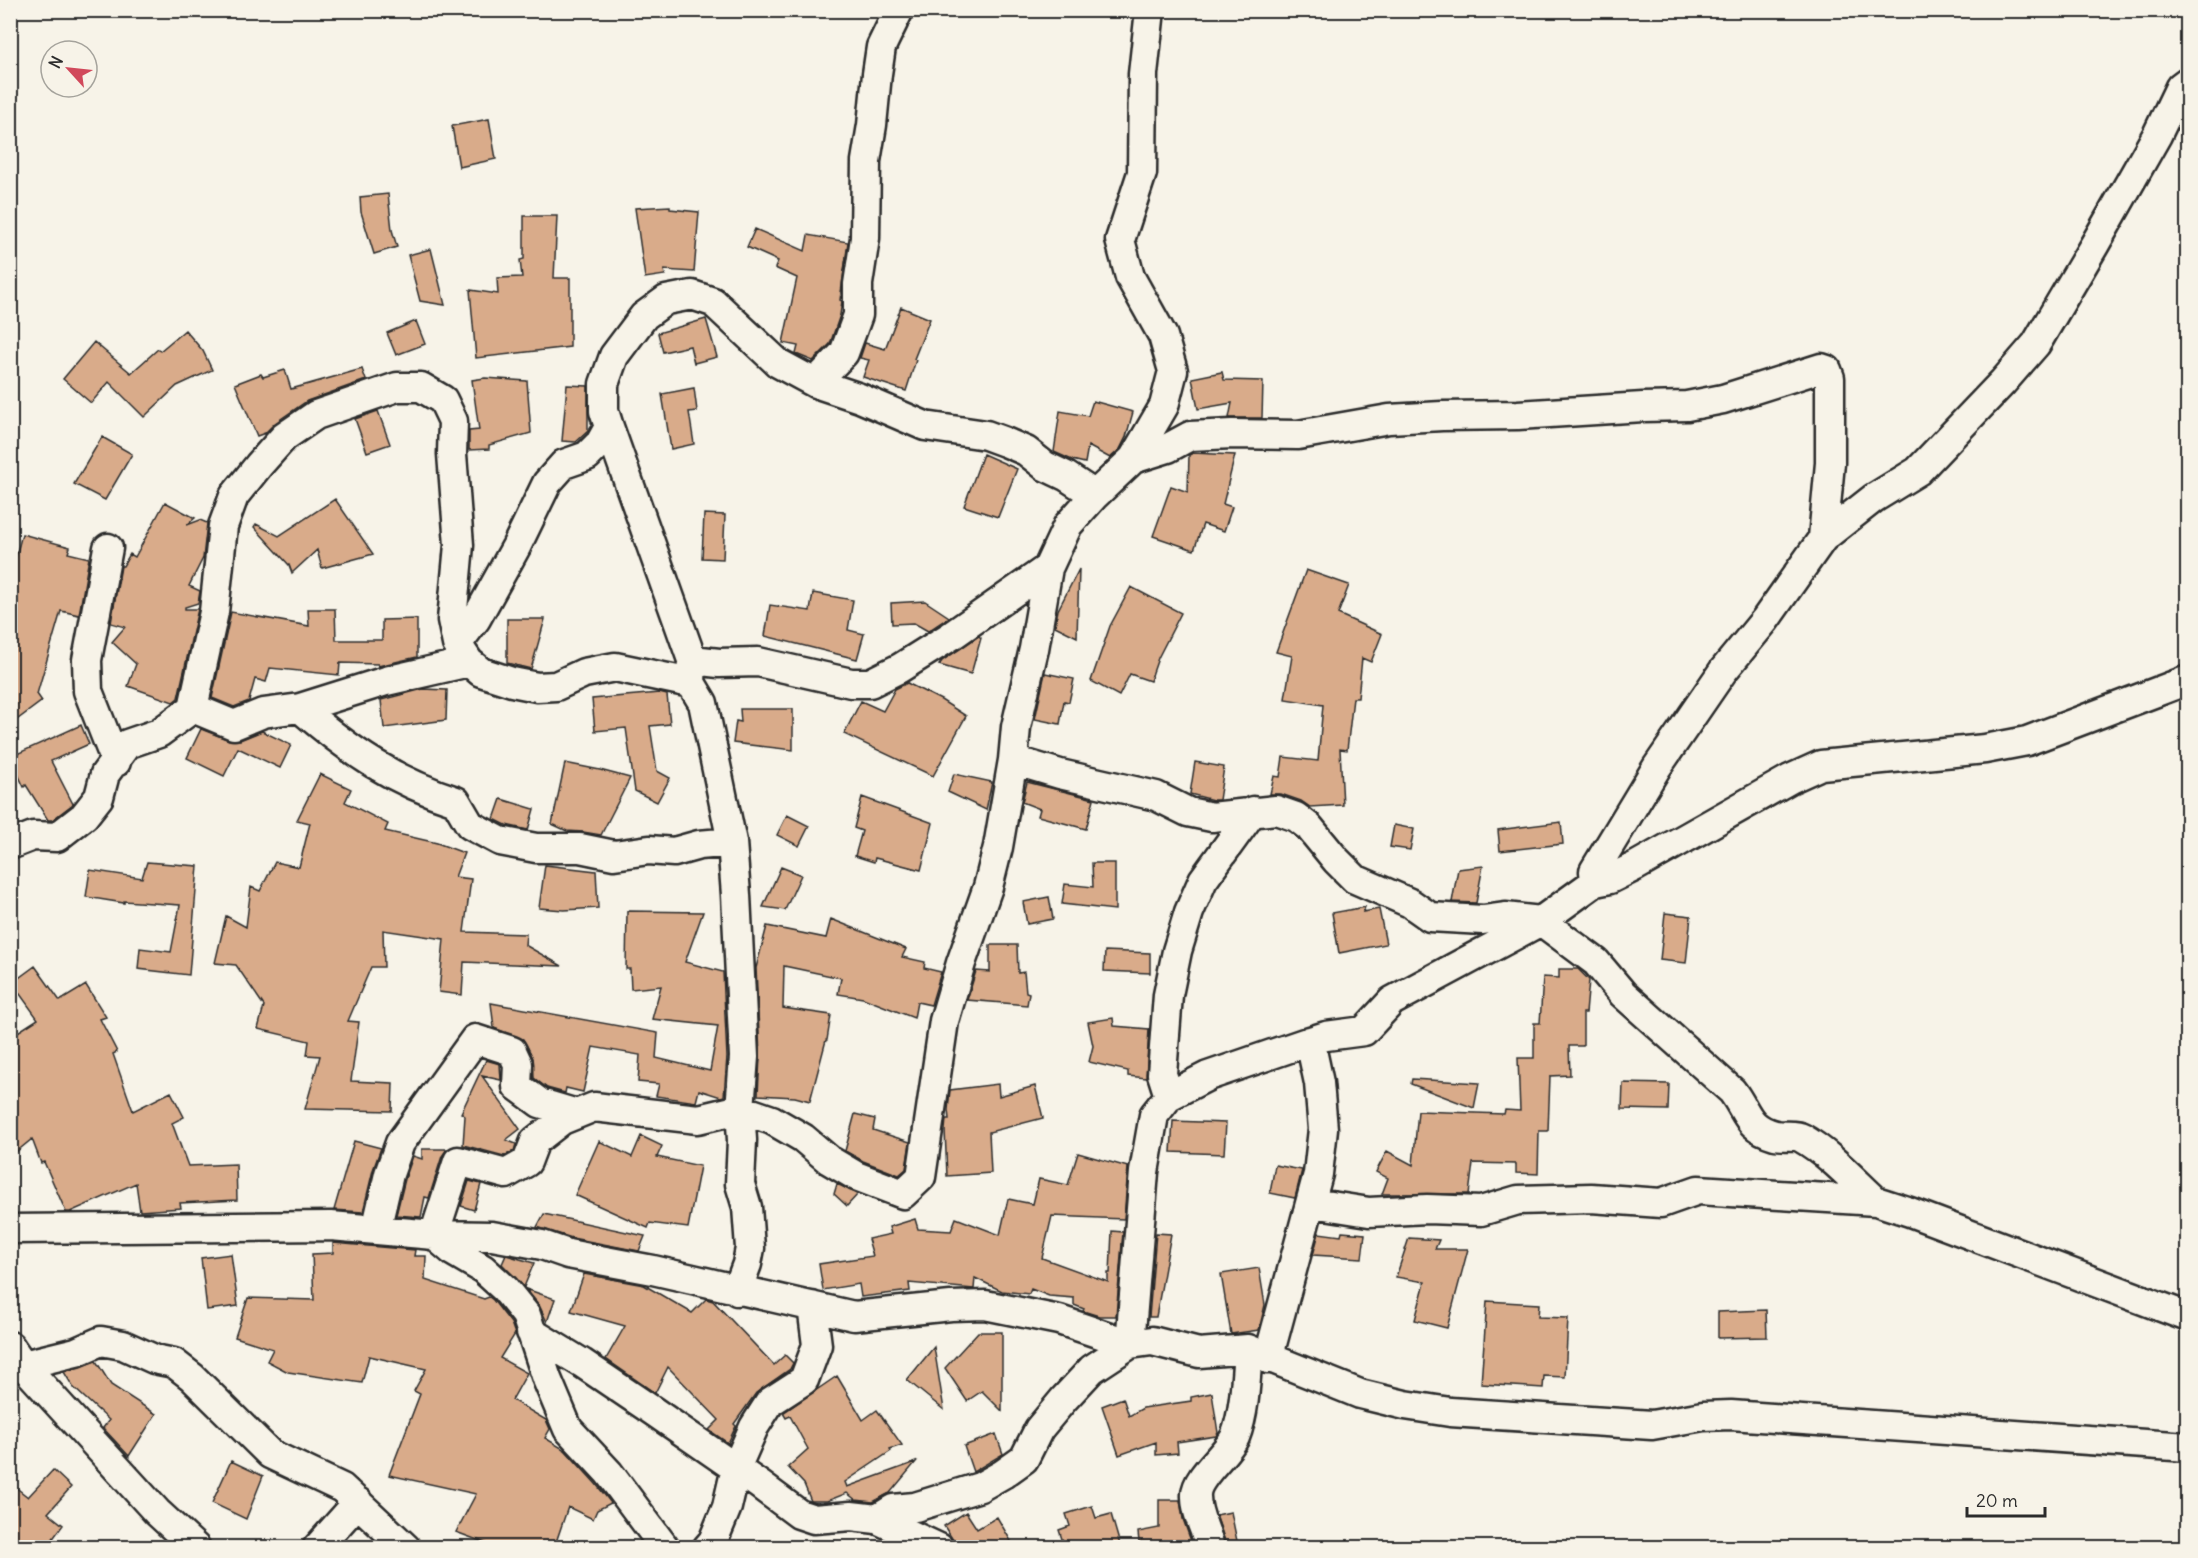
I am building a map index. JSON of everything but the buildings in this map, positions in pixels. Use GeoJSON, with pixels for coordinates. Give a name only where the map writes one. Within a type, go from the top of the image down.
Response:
{"type":"FeatureCollection","features":[{"type":"Feature","properties":{"kind":"street"},"geometry":{"type":"LineString","coordinates":[[815,382],[844,353],[858,315],[858,284],[865,238],[866,161],[877,74],[881,47],[899,10]]}},
{"type":"Feature","properties":{"kind":"street"},"geometry":{"type":"LineString","coordinates":[[434,1235],[458,1161],[506,1174],[527,1161],[535,1141],[562,1120],[594,1107],[698,1119],[740,1109],[772,1120],[803,1138],[829,1160],[856,1176],[903,1194],[921,1177],[944,1021],[961,963],[988,886],[1014,760],[1016,727],[1034,649],[1048,568],[1068,525],[1095,495],[1133,459],[1164,406],[1173,371],[1163,336],[1130,277],[1120,240],[1142,173],[1143,74],[1150,10]]}},
{"type":"Feature","properties":{"kind":"street"},"geometry":{"type":"LineString","coordinates":[[1594,882],[1594,871],[1657,767],[1723,671],[1765,620],[1822,538],[1874,498],[1918,471],[2036,344],[2157,135],[2180,87],[2187,81]]}},
{"type":"Feature","properties":{"kind":"street"},"geometry":{"type":"LineString","coordinates":[[737,1291],[750,1248],[747,1206],[740,1184],[742,1140],[740,1109],[744,1057],[732,842],[704,703],[691,672],[604,411],[604,384],[614,356],[644,316],[666,300],[692,296],[713,302],[778,363],[815,382],[926,426],[986,435],[1005,442],[1026,451],[1045,466],[1066,476],[1095,495]]}},
{"type":"Feature","properties":{"kind":"street"},"geometry":{"type":"LineString","coordinates":[[1133,459],[1168,448],[1190,436],[1298,435],[1389,419],[1687,406],[1723,399],[1821,368],[1827,370],[1830,378],[1830,463],[1822,538]]}},
{"type":"Feature","properties":{"kind":"street"},"geometry":{"type":"LineString","coordinates":[[10,845],[33,836],[57,837],[84,816],[99,797],[105,774],[127,744],[159,733],[193,708],[214,612],[223,526],[234,496],[259,465],[284,437],[316,415],[398,387],[421,387],[443,400],[453,421],[452,454],[459,545],[452,620],[463,653],[481,672],[512,682],[537,687],[556,686],[584,673],[615,667],[691,672],[719,663],[758,662],[851,683],[870,683],[900,668],[951,636],[1048,568]]}},
{"type":"Feature","properties":{"kind":"street"},"geometry":{"type":"LineString","coordinates":[[193,708],[234,725],[263,713],[300,708],[386,681],[463,653],[476,619],[516,547],[547,483],[564,464],[587,456],[600,443],[609,427]]}},
{"type":"Feature","properties":{"kind":"street"},"geometry":{"type":"LineString","coordinates":[[108,548],[87,660],[88,691],[116,762]]}},
{"type":"Feature","properties":{"kind":"street"},"geometry":{"type":"LineString","coordinates":[[1130,1344],[1144,1172],[1154,1115],[1169,1096],[1208,1076],[1310,1041],[1326,1036],[1364,1031],[1392,1001],[1541,921],[1594,882],[1610,879],[1636,866],[1790,778],[1821,765],[1985,749],[2027,741],[2187,680]]}},
{"type":"Feature","properties":{"kind":"street"},"geometry":{"type":"LineString","coordinates":[[300,708],[339,741],[365,759],[423,791],[456,801],[470,825],[500,841],[536,848],[580,848],[614,855],[649,850],[674,852],[699,845],[732,842]]}},
{"type":"Feature","properties":{"kind":"street"},"geometry":{"type":"LineString","coordinates":[[1014,760],[1060,774],[1156,796],[1196,814],[1212,817],[1276,810],[1296,817],[1309,827],[1355,879],[1410,903],[1430,917],[1541,921],[1596,962],[1623,994],[1732,1091],[1742,1104],[1748,1119],[1760,1130],[1777,1136],[1800,1136],[1821,1151],[1876,1201]]}},
{"type":"Feature","properties":{"kind":"street"},"geometry":{"type":"LineString","coordinates":[[1169,1096],[1162,1074],[1168,994],[1177,951],[1189,912],[1203,880],[1253,811]]}},
{"type":"Feature","properties":{"kind":"street"},"geometry":{"type":"LineString","coordinates":[[376,1230],[389,1174],[400,1143],[476,1039],[512,1051],[518,1064],[517,1086],[540,1103],[577,1114]]}},
{"type":"Feature","properties":{"kind":"street"},"geometry":{"type":"LineString","coordinates":[[1210,1548],[1207,1533],[1197,1512],[1196,1491],[1209,1469],[1224,1455],[1235,1436],[1243,1399],[1312,1203],[1318,1174],[1323,1130],[1319,1083],[1310,1041]]}},
{"type":"Feature","properties":{"kind":"street"},"geometry":{"type":"LineString","coordinates":[[1312,1203],[1369,1212],[1427,1209],[1481,1211],[1518,1200],[1591,1198],[1661,1203],[1698,1190],[1876,1201],[2187,1317]]}},
{"type":"Feature","properties":{"kind":"street"},"geometry":{"type":"LineString","coordinates":[[10,1229],[331,1226],[434,1235],[492,1236],[542,1245],[568,1254],[653,1270],[854,1316],[951,1306],[985,1305],[1059,1320],[1130,1344]]}},
{"type":"Feature","properties":{"kind":"street"},"geometry":{"type":"LineString","coordinates":[[434,1235],[454,1252],[483,1269],[505,1289],[526,1315],[547,1379],[568,1429],[609,1473],[665,1548]]}},
{"type":"Feature","properties":{"kind":"street"},"geometry":{"type":"LineString","coordinates":[[706,1548],[713,1541],[727,1507],[736,1468],[754,1427],[770,1402],[804,1380],[817,1345],[812,1306]]}},
{"type":"Feature","properties":{"kind":"street"},"geometry":{"type":"LineString","coordinates":[[531,1332],[582,1363],[799,1514],[814,1519],[851,1516],[878,1519],[939,1548]]}},
{"type":"Feature","properties":{"kind":"street"},"geometry":{"type":"LineString","coordinates":[[17,1356],[75,1352],[101,1341],[123,1345],[154,1359],[174,1363],[192,1377],[270,1454],[342,1488],[406,1548]]}},
{"type":"Feature","properties":{"kind":"street"},"geometry":{"type":"LineString","coordinates":[[878,1519],[893,1509],[915,1507],[980,1487],[1004,1474],[1024,1459],[1039,1429],[1092,1369],[1130,1344],[1152,1341],[1199,1353],[1258,1354],[1360,1394],[1405,1405],[1450,1412],[1652,1425],[1703,1416],[1731,1415],[2187,1448]]}},
{"type":"Feature","properties":{"kind":"street"},"geometry":{"type":"LineString","coordinates":[[17,1356],[157,1512],[196,1548]]}},
{"type":"Feature","properties":{"kind":"street"},"geometry":{"type":"LineString","coordinates":[[317,1548],[358,1502]]}}]}
